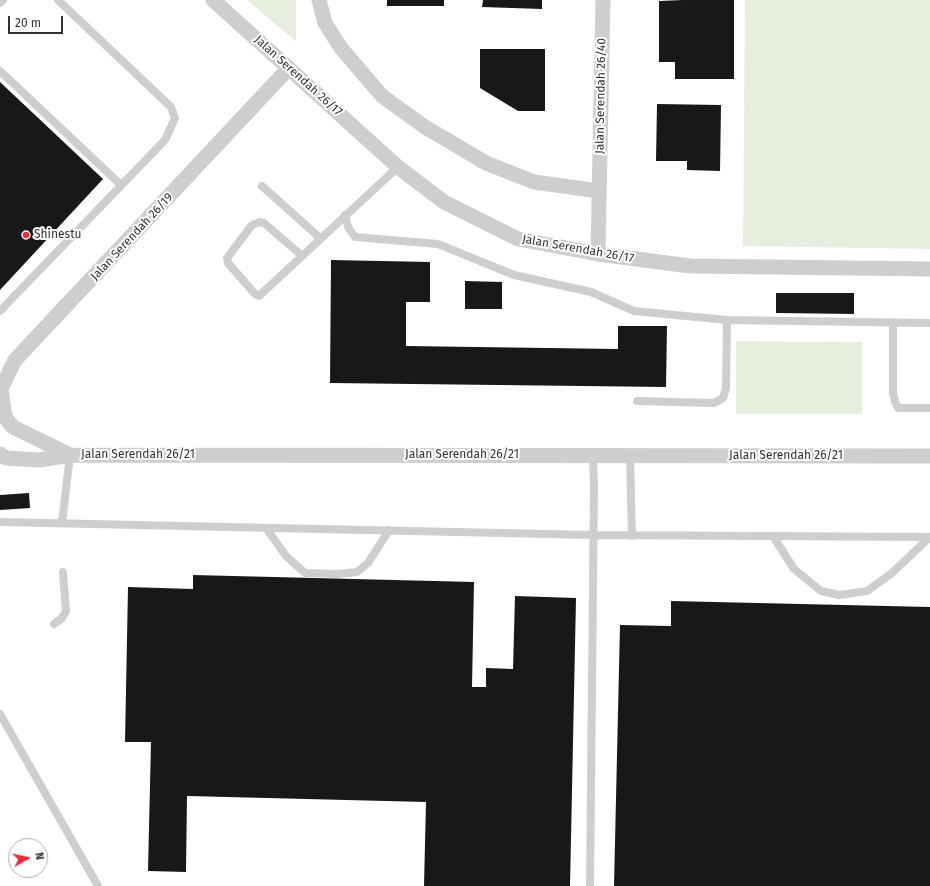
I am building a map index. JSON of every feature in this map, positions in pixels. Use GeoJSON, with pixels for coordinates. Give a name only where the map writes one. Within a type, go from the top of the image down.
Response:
{"type":"FeatureCollection","features":[{"type":"Feature","properties":{"kind":"street","name":"Jalan Serendah 26/17"},"geometry":{"type":"LineString","coordinates":[[213,0],[398,167],[444,202],[518,239],[598,254],[690,266],[930,269]]}},
{"type":"Feature","properties":{"kind":"street"},"geometry":{"type":"LineString","coordinates":[[319,0],[325,23],[341,48],[382,96],[425,128],[486,163],[534,182],[599,191]]}},
{"type":"Feature","properties":{"kind":"street","name":"Jalan Serendah 26/40"},"geometry":{"type":"LineString","coordinates":[[598,254],[603,0]]}},
{"type":"Feature","properties":{"kind":"street","name":"Jalan Serendah 26/19"},"geometry":{"type":"LineString","coordinates":[[5,417],[1,389],[15,360],[289,68]]}},
{"type":"Feature","properties":{"kind":"street"},"geometry":{"type":"LineString","coordinates":[[0,369],[15,360]]}},
{"type":"Feature","properties":{"kind":"street","name":"Jalan Serendah 26/21"},"geometry":{"type":"LineString","coordinates":[[5,417],[13,427],[70,455],[930,456]]}},
{"type":"Feature","properties":{"kind":"street"},"geometry":{"type":"LineString","coordinates":[[0,454],[6,458],[39,460],[70,455]]}},
{"type":"Feature","properties":{"kind":"lane"},"geometry":{"type":"LineString","coordinates":[[0,3],[3,0]]}},
{"type":"Feature","properties":{"kind":"lane"},"geometry":{"type":"LineString","coordinates":[[0,311],[165,140],[176,118],[171,107],[58,0]]}},
{"type":"Feature","properties":{"kind":"lane"},"geometry":{"type":"LineString","coordinates":[[0,71],[121,185]]}},
{"type":"Feature","properties":{"kind":"lane"},"geometry":{"type":"LineString","coordinates":[[302,255],[264,223],[260,222],[252,225],[227,258],[228,263],[258,296],[398,167]]}},
{"type":"Feature","properties":{"kind":"lane"},"geometry":{"type":"LineString","coordinates":[[262,186],[320,238]]}},
{"type":"Feature","properties":{"kind":"lane"},"geometry":{"type":"LineString","coordinates":[[345,215],[348,227],[355,237],[438,244],[514,275],[591,292],[634,311],[727,320],[930,323]]}},
{"type":"Feature","properties":{"kind":"lane"},"geometry":{"type":"LineString","coordinates":[[637,401],[714,403],[723,398],[726,388],[727,320]]}},
{"type":"Feature","properties":{"kind":"lane"},"geometry":{"type":"LineString","coordinates":[[893,323],[893,392],[895,402],[898,408],[930,408]]}},
{"type":"Feature","properties":{"kind":"lane"},"geometry":{"type":"LineString","coordinates":[[62,523],[70,455]]}},
{"type":"Feature","properties":{"kind":"lane"},"geometry":{"type":"LineString","coordinates":[[590,886],[593,455]]}},
{"type":"Feature","properties":{"kind":"lane"},"geometry":{"type":"LineString","coordinates":[[630,455],[632,536]]}},
{"type":"Feature","properties":{"kind":"lane"},"geometry":{"type":"LineString","coordinates":[[0,522],[632,536],[930,537]]}},
{"type":"Feature","properties":{"kind":"lane"},"geometry":{"type":"LineString","coordinates":[[266,528],[286,556],[305,573],[338,574],[356,572],[368,563],[389,530]]}},
{"type":"Feature","properties":{"kind":"lane"},"geometry":{"type":"LineString","coordinates":[[773,536],[794,569],[821,591],[839,595],[867,590],[892,573],[930,537]]}},
{"type":"Feature","properties":{"kind":"lane"},"geometry":{"type":"LineString","coordinates":[[54,624],[62,618],[66,610],[63,572]]}},
{"type":"Feature","properties":{"kind":"lane"},"geometry":{"type":"LineString","coordinates":[[0,714],[98,886]]}},
{"type":"Feature","properties":{"kind":"green space"},"geometry":{"type":"Polygon","coordinates":[[[247,0],[296,0],[296,41],[247,0]]]}},
{"type":"Feature","properties":{"kind":"green space"},"geometry":{"type":"Polygon","coordinates":[[[745,0],[930,0],[930,249],[743,246],[745,0]]]}},
{"type":"Feature","properties":{"kind":"green space"},"geometry":{"type":"Polygon","coordinates":[[[736,341],[862,342],[862,414],[736,414],[736,341]]]}},
{"type":"Feature","properties":{"kind":"building"},"geometry":{"type":"Polygon","coordinates":[[[387,0],[444,0],[444,6],[387,6],[387,0]]]}},
{"type":"Feature","properties":{"kind":"building"},"geometry":{"type":"Polygon","coordinates":[[[483,0],[542,0],[542,9],[482,7],[483,0]]]}},
{"type":"Feature","properties":{"kind":"building"},"geometry":{"type":"Polygon","coordinates":[[[734,0],[734,79],[675,79],[675,62],[659,62],[659,1],[734,0]]]}},
{"type":"Feature","properties":{"kind":"building"},"geometry":{"type":"Polygon","coordinates":[[[480,49],[545,49],[545,111],[518,111],[480,88],[480,49]]]}},
{"type":"Feature","properties":{"kind":"building","name":"Shinestu"},"geometry":{"type":"Polygon","coordinates":[[[0,82],[103,179],[0,290],[0,82]]]}},
{"type":"Feature","properties":{"kind":"building"},"geometry":{"type":"Polygon","coordinates":[[[657,104],[721,105],[720,171],[687,170],[687,161],[656,161],[657,104]]]}},
{"type":"Feature","properties":{"kind":"building"},"geometry":{"type":"Polygon","coordinates":[[[331,260],[430,262],[430,302],[406,302],[406,346],[618,349],[618,326],[667,326],[666,387],[330,383],[331,260]]]}},
{"type":"Feature","properties":{"kind":"building"},"geometry":{"type":"Polygon","coordinates":[[[465,281],[502,282],[502,309],[465,309],[465,281]]]}},
{"type":"Feature","properties":{"kind":"building"},"geometry":{"type":"Polygon","coordinates":[[[776,293],[854,293],[854,314],[776,313],[776,293]]]}},
{"type":"Feature","properties":{"kind":"building"},"geometry":{"type":"Polygon","coordinates":[[[29,493],[30,508],[0,510],[0,495],[29,493]]]}},
{"type":"Feature","properties":{"kind":"building"},"geometry":{"type":"Polygon","coordinates":[[[193,575],[474,582],[472,687],[486,687],[486,668],[513,669],[515,596],[576,598],[570,886],[424,886],[426,802],[187,796],[186,872],[148,871],[151,742],[125,742],[128,587],[193,589],[193,575]]]}},
{"type":"Feature","properties":{"kind":"building"},"geometry":{"type":"Polygon","coordinates":[[[671,601],[930,607],[930,886],[614,886],[620,625],[671,626],[671,601]]]}},
{"type":"Feature","properties":{"kind":"place","name":"Shinestu"},"geometry":{"type":"Point","coordinates":[26,235]}}]}
